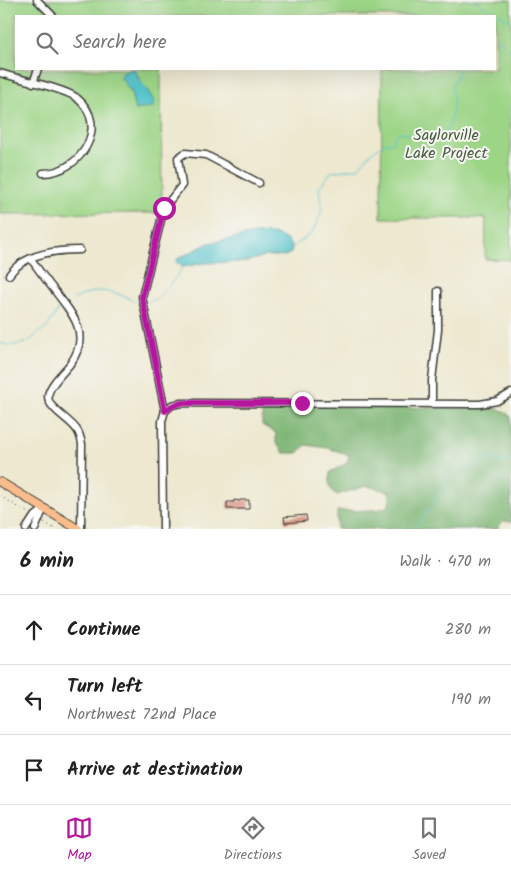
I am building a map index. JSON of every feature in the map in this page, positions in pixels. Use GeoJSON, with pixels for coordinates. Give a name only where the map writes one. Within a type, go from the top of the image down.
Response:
{"type":"FeatureCollection","features":[{"type":"Feature","properties":{"kind":"main road"},"geometry":{"type":"LineString","coordinates":[[0,482],[79,529]]}},
{"type":"Feature","properties":{"kind":"street"},"geometry":{"type":"LineString","coordinates":[[37,0],[52,15]]}},
{"type":"Feature","properties":{"kind":"street"},"geometry":{"type":"LineString","coordinates":[[33,83],[38,70]]}},
{"type":"Feature","properties":{"kind":"street"},"geometry":{"type":"LineString","coordinates":[[0,74],[65,92],[78,100],[88,112],[92,128],[89,143],[82,155],[54,173],[43,173]]}},
{"type":"Feature","properties":{"kind":"street"},"geometry":{"type":"LineString","coordinates":[[163,529],[162,421],[165,411],[142,297],[164,208],[182,185],[178,158],[185,153],[206,155],[259,183]]}},
{"type":"Feature","properties":{"kind":"street"},"geometry":{"type":"LineString","coordinates":[[9,275],[19,264],[49,252],[80,250]]}},
{"type":"Feature","properties":{"kind":"street"},"geometry":{"type":"LineString","coordinates":[[31,259],[72,312],[79,332],[76,354],[72,362],[51,387],[48,396],[52,407],[71,422],[80,436],[82,444],[79,529]]}},
{"type":"Feature","properties":{"kind":"street"},"geometry":{"type":"LineString","coordinates":[[432,403],[432,380],[438,330],[438,291]]}},
{"type":"Feature","properties":{"kind":"street"},"geometry":{"type":"LineString","coordinates":[[165,411],[181,403],[480,404],[497,401],[511,393]]}},
{"type":"Feature","properties":{"kind":"street"},"geometry":{"type":"LineString","coordinates":[[26,529],[44,509]]}},
{"type":"Feature","properties":{"kind":"street"},"geometry":{"type":"LineString","coordinates":[[35,529],[37,518]]}},
{"type":"Feature","properties":{"kind":"path"},"geometry":{"type":"LineString","coordinates":[[0,496],[55,529]]}},
{"type":"Feature","properties":{"kind":"green space","name":"Saylorville Lake Project"},"geometry":{"type":"Polygon","coordinates":[[[0,0],[511,0],[511,260],[485,259],[486,218],[381,218],[382,70],[496,70],[496,15],[15,15],[15,70],[161,70],[162,213],[0,214],[0,0]]]}},
{"type":"Feature","properties":{"kind":"green space"},"geometry":{"type":"Polygon","coordinates":[[[262,406],[490,408],[504,411],[511,417],[511,522],[504,521],[496,529],[337,529],[337,511],[377,510],[389,506],[390,492],[367,486],[337,495],[334,493],[329,482],[330,472],[347,463],[349,455],[328,448],[306,445],[298,453],[284,453],[276,443],[276,433],[262,425],[262,406]]]}},
{"type":"Feature","properties":{"kind":"water"},"geometry":{"type":"Polygon","coordinates":[[[130,70],[136,71],[137,76],[155,105],[135,110],[131,92],[121,78],[121,74],[130,70]]]}},
{"type":"Feature","properties":{"kind":"water"},"geometry":{"type":"Polygon","coordinates":[[[254,234],[280,236],[289,242],[292,247],[291,253],[285,256],[266,256],[245,262],[204,263],[183,267],[176,262],[177,259],[209,243],[254,234]]]}},
{"type":"Feature","properties":{"kind":"building"},"geometry":{"type":"Polygon","coordinates":[[[234,500],[249,500],[249,509],[227,509],[227,502],[234,502],[234,500]]]}},
{"type":"Feature","properties":{"kind":"building"},"geometry":{"type":"Polygon","coordinates":[[[306,515],[307,521],[285,523],[284,517],[306,515]]]}},
{"type":"Feature","properties":{"kind":"waterway"},"geometry":{"type":"LineString","coordinates":[[473,0],[511,21]]}},
{"type":"Feature","properties":{"kind":"waterway"},"geometry":{"type":"LineString","coordinates":[[496,38],[511,51]]}},
{"type":"Feature","properties":{"kind":"waterway"},"geometry":{"type":"LineString","coordinates":[[293,247],[311,234],[315,227],[322,211],[319,188],[331,172],[358,168],[371,153],[384,143],[392,143],[399,132],[420,137],[443,137],[452,113],[453,94],[451,88],[460,70]]}},
{"type":"Feature","properties":{"kind":"waterway"},"geometry":{"type":"LineString","coordinates":[[148,302],[159,297],[183,267]]}},
{"type":"Feature","properties":{"kind":"waterway"},"geometry":{"type":"LineString","coordinates":[[74,299],[104,291],[121,295],[136,302]]}},
{"type":"Feature","properties":{"kind":"waterway"},"geometry":{"type":"LineString","coordinates":[[0,343],[15,345],[29,341],[45,330],[61,306]]}},
{"type":"Feature","properties":{"kind":"waterway"},"geometry":{"type":"LineString","coordinates":[[414,529],[444,490],[445,481],[461,466],[477,466],[486,458],[503,462],[511,460]]}},
{"type":"Feature","properties":{"kind":"route"},"geometry":{"type":"LineString","coordinates":[[164,208],[142,297],[165,411],[181,403],[302,403]]}}]}
